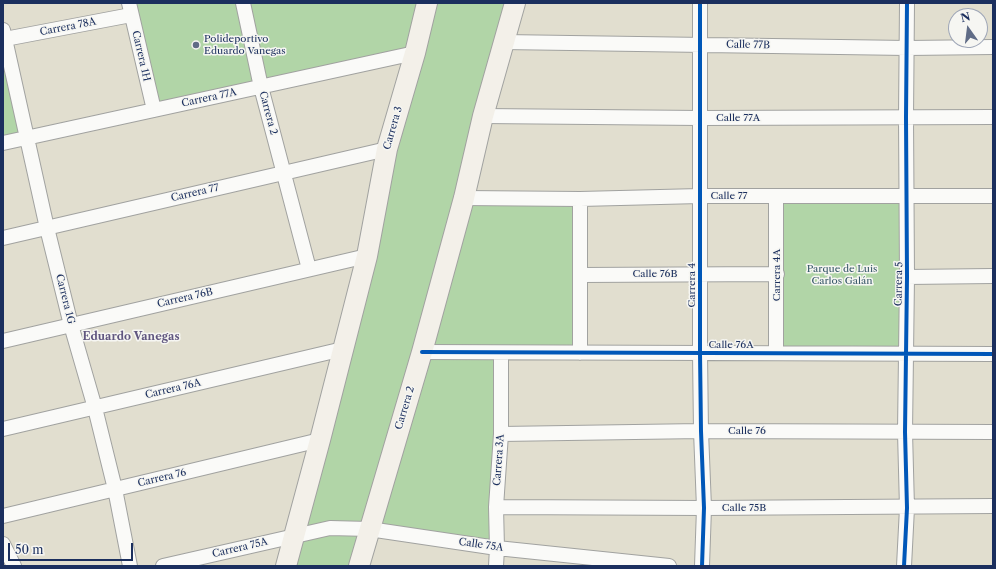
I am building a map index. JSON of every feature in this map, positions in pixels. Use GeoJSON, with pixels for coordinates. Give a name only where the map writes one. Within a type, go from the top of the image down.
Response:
{"type":"FeatureCollection","features":[{"type":"Feature","properties":{"kind":"main road","name":"Carrera 3"},"geometry":{"type":"LineString","coordinates":[[368,256],[387,149],[415,53],[427,3]]}},
{"type":"Feature","properties":{"kind":"main road"},"geometry":{"type":"LineString","coordinates":[[464,198],[482,116],[515,3]]}},
{"type":"Feature","properties":{"kind":"main road","name":"Carrera 2"},"geometry":{"type":"LineString","coordinates":[[358,566],[422,352],[464,198]]}},
{"type":"Feature","properties":{"kind":"main road"},"geometry":{"type":"LineString","coordinates":[[286,566],[368,256]]}},
{"type":"Feature","properties":{"kind":"street","name":"Carrera 2"},"geometry":{"type":"LineString","coordinates":[[243,3],[261,87],[309,269]]}},
{"type":"Feature","properties":{"kind":"street","name":"Carrera 4"},"geometry":{"type":"LineString","coordinates":[[700,3],[700,353],[704,508],[702,566]]}},
{"type":"Feature","properties":{"kind":"street","name":"Carrera 5"},"geometry":{"type":"LineString","coordinates":[[904,566],[907,508],[905,432],[907,277],[907,3]]}},
{"type":"Feature","properties":{"kind":"street","name":"Carrera 78A"},"geometry":{"type":"LineString","coordinates":[[4,34],[130,9]]}},
{"type":"Feature","properties":{"kind":"street","name":"Carrera 1H"},"geometry":{"type":"LineString","coordinates":[[130,9],[154,110]]}},
{"type":"Feature","properties":{"kind":"street","name":"Carrera 1G"},"geometry":{"type":"LineString","coordinates":[[4,34],[47,228],[71,325],[96,408],[115,489],[130,566]]}},
{"type":"Feature","properties":{"kind":"street","name":"Calle 77B"},"geometry":{"type":"LineString","coordinates":[[503,42],[907,48],[993,47]]}},
{"type":"Feature","properties":{"kind":"street","name":"Carrera 77A"},"geometry":{"type":"LineString","coordinates":[[3,142],[415,53]]}},
{"type":"Feature","properties":{"kind":"street","name":"Calle 77A"},"geometry":{"type":"LineString","coordinates":[[482,116],[700,118],[993,117]]}},
{"type":"Feature","properties":{"kind":"street","name":"Carrera 77"},"geometry":{"type":"LineString","coordinates":[[3,238],[387,149]]}},
{"type":"Feature","properties":{"kind":"street","name":"Calle 77"},"geometry":{"type":"LineString","coordinates":[[464,198],[580,199],[700,196],[993,196]]}},
{"type":"Feature","properties":{"kind":"street","name":"Carrera 4A"},"geometry":{"type":"LineString","coordinates":[[776,196],[776,354]]}},
{"type":"Feature","properties":{"kind":"street"},"geometry":{"type":"LineString","coordinates":[[580,199],[580,353]]}},
{"type":"Feature","properties":{"kind":"street","name":"Carrera 76B"},"geometry":{"type":"LineString","coordinates":[[3,341],[368,256]]}},
{"type":"Feature","properties":{"kind":"street","name":"Calle 76B"},"geometry":{"type":"LineString","coordinates":[[581,274],[777,274]]}},
{"type":"Feature","properties":{"kind":"street"},"geometry":{"type":"LineString","coordinates":[[907,277],[993,276]]}},
{"type":"Feature","properties":{"kind":"street","name":"Carrera 76A"},"geometry":{"type":"LineString","coordinates":[[3,429],[343,349]]}},
{"type":"Feature","properties":{"kind":"street","name":"Calle 76A"},"geometry":{"type":"LineString","coordinates":[[422,352],[993,354]]}},
{"type":"Feature","properties":{"kind":"street","name":"Carrera 3A"},"geometry":{"type":"LineString","coordinates":[[496,566],[496,506],[500,434],[501,353]]}},
{"type":"Feature","properties":{"kind":"street","name":"Calle 76"},"geometry":{"type":"LineString","coordinates":[[500,434],[701,431],[993,432]]}},
{"type":"Feature","properties":{"kind":"street","name":"Carrera 76"},"geometry":{"type":"LineString","coordinates":[[3,516],[320,440]]}},
{"type":"Feature","properties":{"kind":"street","name":"Calle 75B"},"geometry":{"type":"LineString","coordinates":[[496,506],[704,508],[907,508],[993,506]]}},
{"type":"Feature","properties":{"kind":"street","name":"Calle 75A"},"geometry":{"type":"LineString","coordinates":[[294,535],[330,528],[369,528],[574,561],[669,566]]}},
{"type":"Feature","properties":{"kind":"street","name":"Carrera 75A"},"geometry":{"type":"LineString","coordinates":[[163,566],[294,535]]}},
{"type":"Feature","properties":{"kind":"street"},"geometry":{"type":"LineString","coordinates":[[3,544],[14,566]]}},
{"type":"Feature","properties":{"kind":"green space"},"geometry":{"type":"Polygon","coordinates":[[[130,3],[515,3],[465,198],[580,199],[580,353],[501,353],[497,548],[369,529],[359,566],[286,566],[415,54],[154,110],[130,3]]]}},
{"type":"Feature","properties":{"kind":"green space"},"geometry":{"type":"Polygon","coordinates":[[[3,28],[29,134],[3,139],[3,28]]]}},
{"type":"Feature","properties":{"kind":"green space","name":"Parque de Luis Carlos Galán"},"geometry":{"type":"Polygon","coordinates":[[[776,196],[907,196],[906,354],[776,353],[776,196]]]}},
{"type":"Feature","properties":{"kind":"cycle path"},"geometry":{"type":"LineString","coordinates":[[700,3],[700,353],[704,508],[702,566]]}},
{"type":"Feature","properties":{"kind":"cycle path"},"geometry":{"type":"LineString","coordinates":[[904,566],[907,508],[905,432],[907,277],[907,3]]}},
{"type":"Feature","properties":{"kind":"cycle path"},"geometry":{"type":"LineString","coordinates":[[422,352],[993,354]]}},
{"type":"Feature","properties":{"kind":"place","name":"Polideportivo Eduardo Vanegas"},"geometry":{"type":"Point","coordinates":[196,45]}},
{"type":"Feature","properties":{"kind":"district","name":"Eduardo Vanegas"},"geometry":{"type":"Point","coordinates":[131,337]}}]}
